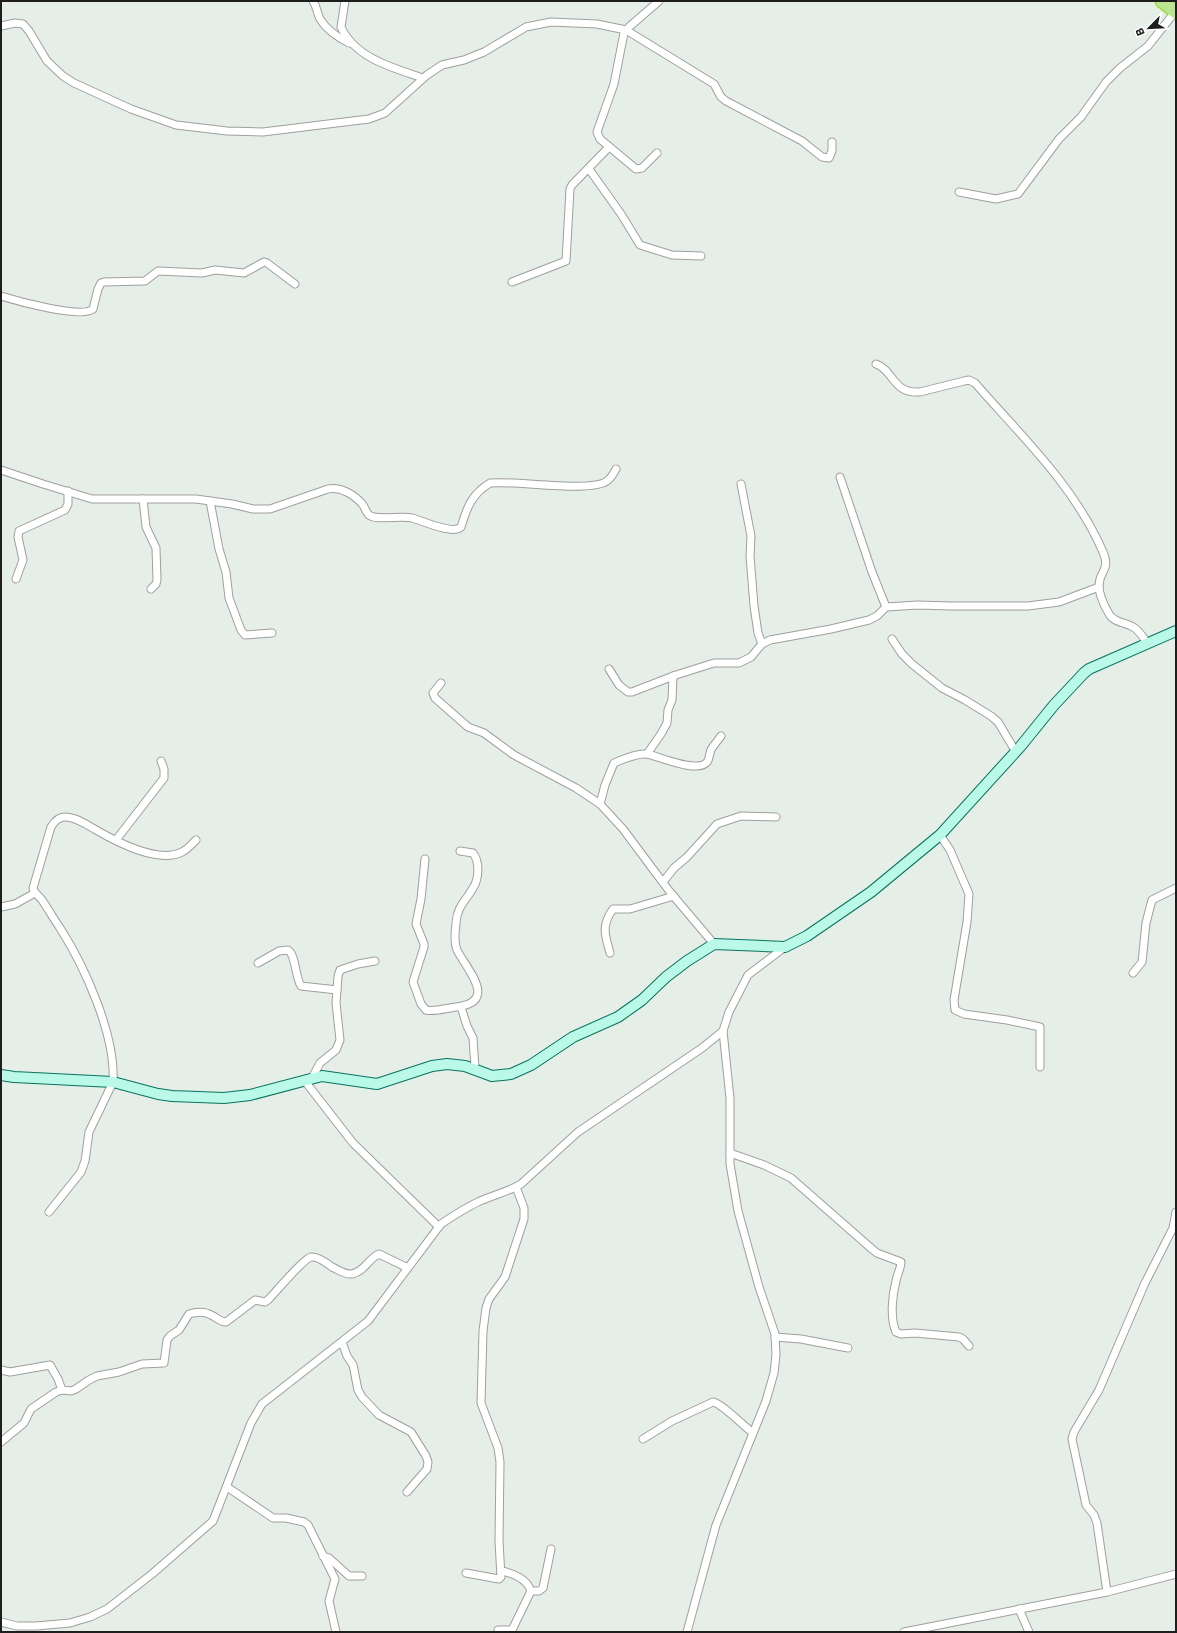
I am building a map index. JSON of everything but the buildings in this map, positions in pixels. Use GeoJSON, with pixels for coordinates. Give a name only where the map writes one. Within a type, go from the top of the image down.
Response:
{"type":"FeatureCollection","features":[{"type":"Feature","properties":{"kind":"highway"},"geometry":{"type":"LineString","coordinates":[[1162,1],[1176,12]]}},
{"type":"Feature","properties":{"kind":"street"},"geometry":{"type":"LineString","coordinates":[[313,1],[325,26],[342,39],[360,51],[383,63],[423,78]]}},
{"type":"Feature","properties":{"kind":"street"},"geometry":{"type":"LineString","coordinates":[[345,1],[341,27],[352,45]]}},
{"type":"Feature","properties":{"kind":"street"},"geometry":{"type":"LineString","coordinates":[[657,153],[639,169],[636,169],[600,139],[597,130],[614,84],[626,30],[659,1]]}},
{"type":"Feature","properties":{"kind":"street"},"geometry":{"type":"LineString","coordinates":[[959,192],[996,199],[1018,194],[1059,139],[1081,117],[1106,82],[1120,68],[1148,46],[1176,12]]}},
{"type":"Feature","properties":{"kind":"street"},"geometry":{"type":"LineString","coordinates":[[1,26],[15,23],[23,24],[29,31],[46,61],[63,76],[131,109],[176,125],[205,130],[263,132],[369,119],[385,113],[423,78],[442,65],[478,55],[490,49],[515,32],[537,24],[551,22],[597,24],[626,30],[714,84],[721,97],[726,101],[802,141],[822,157],[829,158],[832,151],[832,142]]}},
{"type":"Feature","properties":{"kind":"street"},"geometry":{"type":"LineString","coordinates":[[512,282],[566,261],[570,189],[609,147]]}},
{"type":"Feature","properties":{"kind":"street"},"geometry":{"type":"LineString","coordinates":[[589,169],[621,214],[640,245],[672,255],[702,256]]}},
{"type":"Feature","properties":{"kind":"street"},"geometry":{"type":"LineString","coordinates":[[1,296],[65,311],[87,312],[93,309],[99,285],[104,282],[145,281],[158,271],[202,273],[215,270],[244,273],[264,262],[295,284]]}},
{"type":"Feature","properties":{"kind":"street"},"geometry":{"type":"LineString","coordinates":[[876,364],[884,369],[900,387],[913,393],[969,380],[975,383],[1047,463],[1090,524],[1106,558],[1106,564],[1099,587],[1112,617],[1133,627],[1146,643]]}},
{"type":"Feature","properties":{"kind":"street"},"geometry":{"type":"LineString","coordinates":[[1,470],[92,498],[196,500],[264,510],[335,488],[354,496],[369,514],[374,517],[407,517],[457,530],[462,527],[467,507],[472,499],[490,483],[551,486],[597,485],[608,481],[616,469]]}},
{"type":"Feature","properties":{"kind":"street"},"geometry":{"type":"LineString","coordinates":[[840,476],[872,572],[886,607]]}},
{"type":"Feature","properties":{"kind":"street"},"geometry":{"type":"LineString","coordinates":[[741,484],[751,536],[750,556],[754,606],[758,633],[762,644]]}},
{"type":"Feature","properties":{"kind":"street"},"geometry":{"type":"LineString","coordinates":[[16,579],[23,560],[18,538],[19,531],[66,510],[68,504],[68,491]]}},
{"type":"Feature","properties":{"kind":"street"},"geometry":{"type":"LineString","coordinates":[[143,499],[146,527],[156,548],[157,580],[156,584],[151,589]]}},
{"type":"Feature","properties":{"kind":"street"},"geometry":{"type":"LineString","coordinates":[[210,501],[219,549],[226,572],[229,598],[241,630],[245,635],[272,633]]}},
{"type":"Feature","properties":{"kind":"street"},"geometry":{"type":"LineString","coordinates":[[609,669],[618,686],[628,692],[636,691],[673,676],[718,663],[739,663],[754,654],[762,644],[770,640],[831,629],[869,620],[877,616],[886,607],[918,605],[1028,606],[1059,602],[1099,587]]}},
{"type":"Feature","properties":{"kind":"street"},"geometry":{"type":"LineString","coordinates":[[687,1632],[716,1525],[766,1401],[774,1373],[776,1355],[776,1337],[739,1216],[730,1164],[730,1098],[723,1031],[729,1012],[748,975],[785,947],[807,936],[871,892],[940,835],[1016,752],[1054,705],[1084,672],[1146,643],[1176,631]]}},
{"type":"Feature","properties":{"kind":"street"},"geometry":{"type":"LineString","coordinates":[[892,639],[902,654],[912,664],[942,688],[966,700],[998,722],[1016,752]]}},
{"type":"Feature","properties":{"kind":"street"},"geometry":{"type":"LineString","coordinates":[[647,754],[661,734],[666,723],[668,710],[672,700],[673,676]]}},
{"type":"Feature","properties":{"kind":"street"},"geometry":{"type":"LineString","coordinates":[[441,683],[433,693],[435,698],[468,727],[484,733],[514,756],[576,788],[600,804],[623,828],[663,882],[714,944]]}},
{"type":"Feature","properties":{"kind":"street"},"geometry":{"type":"LineString","coordinates":[[600,804],[605,785],[614,763],[636,755],[647,754],[669,762],[691,766],[704,764],[707,762],[712,749],[721,736]]}},
{"type":"Feature","properties":{"kind":"street"},"geometry":{"type":"LineString","coordinates":[[116,840],[164,778],[161,761]]}},
{"type":"Feature","properties":{"kind":"street"},"geometry":{"type":"LineString","coordinates":[[663,882],[674,868],[687,857],[717,824],[741,816],[776,817]]}},
{"type":"Feature","properties":{"kind":"street"},"geometry":{"type":"LineString","coordinates":[[48,1212],[81,1172],[85,1161],[89,1132],[113,1082],[113,1062],[102,1016],[94,995],[75,953],[60,927],[32,888],[51,827],[59,818],[63,817],[75,819],[116,840],[146,852],[172,855],[183,852],[196,840]]}},
{"type":"Feature","properties":{"kind":"street"},"geometry":{"type":"LineString","coordinates":[[940,835],[950,850],[969,894],[967,922],[954,1000],[955,1010],[964,1014],[1007,1020],[1040,1027],[1040,1067]]}},
{"type":"Feature","properties":{"kind":"street"},"geometry":{"type":"LineString","coordinates":[[425,859],[421,899],[416,924],[424,947],[414,985],[421,1004],[426,1010],[434,1011],[471,1004],[476,999],[478,990],[471,972],[456,947],[456,922],[462,904],[474,887],[478,864],[473,853],[460,851]]}},
{"type":"Feature","properties":{"kind":"street"},"geometry":{"type":"LineString","coordinates":[[1133,973],[1142,962],[1145,926],[1152,900],[1176,888]]}},
{"type":"Feature","properties":{"kind":"street"},"geometry":{"type":"LineString","coordinates":[[1,907],[15,904],[35,893]]}},
{"type":"Feature","properties":{"kind":"street"},"geometry":{"type":"LineString","coordinates":[[610,953],[604,928],[605,922],[613,909],[630,909],[674,896]]}},
{"type":"Feature","properties":{"kind":"street"},"geometry":{"type":"LineString","coordinates":[[1,1075],[113,1082],[151,1093],[172,1096],[237,1097],[322,1076],[377,1084],[432,1066],[465,1066],[486,1075],[502,1076],[519,1072],[574,1037],[613,1020],[626,1012],[642,1000],[666,977],[714,944],[785,947]]}},
{"type":"Feature","properties":{"kind":"street"},"geometry":{"type":"LineString","coordinates":[[258,963],[279,951],[288,950],[292,954],[298,980],[301,986],[337,990]]}},
{"type":"Feature","properties":{"kind":"street"},"geometry":{"type":"LineString","coordinates":[[308,1079],[320,1063],[336,1050],[339,1045],[340,1036],[336,1003],[340,970],[358,964],[375,961]]}},
{"type":"Feature","properties":{"kind":"street"},"geometry":{"type":"LineString","coordinates":[[460,1007],[473,1038],[475,1069]]}},
{"type":"Feature","properties":{"kind":"street"},"geometry":{"type":"LineString","coordinates":[[1,1622],[17,1629],[70,1622],[95,1616],[107,1609],[152,1574],[210,1524],[215,1516],[252,1423],[262,1404],[372,1318],[439,1227],[452,1216],[479,1202],[516,1187],[578,1132],[702,1048],[723,1031]]}},
{"type":"Feature","properties":{"kind":"street"},"geometry":{"type":"LineString","coordinates":[[308,1079],[353,1143],[439,1227]]}},
{"type":"Feature","properties":{"kind":"street"},"geometry":{"type":"LineString","coordinates":[[730,1153],[764,1165],[791,1178],[877,1253],[901,1262],[894,1293],[893,1309],[894,1327],[899,1334],[915,1333],[959,1337],[969,1346]]}},
{"type":"Feature","properties":{"kind":"street"},"geometry":{"type":"LineString","coordinates":[[466,1574],[499,1579],[501,1577],[499,1541],[500,1462],[498,1448],[481,1403],[483,1331],[486,1308],[489,1299],[505,1278],[524,1219],[524,1208],[516,1187]]}},
{"type":"Feature","properties":{"kind":"street"},"geometry":{"type":"LineString","coordinates":[[1107,1592],[1098,1529],[1094,1515],[1086,1505],[1072,1439],[1074,1432],[1098,1390],[1116,1353],[1145,1283],[1173,1228],[1176,1209]]}},
{"type":"Feature","properties":{"kind":"street"},"geometry":{"type":"LineString","coordinates":[[1,1442],[24,1424],[31,1409],[56,1392],[62,1390],[72,1391],[93,1378],[119,1372],[142,1364],[162,1364],[165,1360],[170,1336],[179,1330],[189,1314],[198,1312],[209,1313],[222,1322],[226,1322],[255,1300],[265,1302],[268,1300],[293,1273],[300,1263],[310,1257],[317,1258],[346,1274],[362,1270],[379,1254],[408,1268]]}},
{"type":"Feature","properties":{"kind":"street"},"geometry":{"type":"LineString","coordinates":[[776,1337],[801,1339],[848,1348]]}},
{"type":"Feature","properties":{"kind":"street"},"geometry":{"type":"LineString","coordinates":[[342,1342],[347,1356],[353,1365],[358,1390],[362,1397],[380,1415],[413,1434],[426,1456],[428,1462],[427,1469],[407,1492]]}},
{"type":"Feature","properties":{"kind":"street"},"geometry":{"type":"LineString","coordinates":[[1,1370],[10,1372],[48,1364],[55,1373],[62,1390]]}},
{"type":"Feature","properties":{"kind":"street"},"geometry":{"type":"LineString","coordinates":[[643,1439],[672,1421],[712,1402],[718,1403],[741,1425],[753,1433]]}},
{"type":"Feature","properties":{"kind":"street"},"geometry":{"type":"LineString","coordinates":[[227,1487],[273,1518],[286,1518],[306,1523],[335,1580],[331,1589],[329,1601],[336,1632]]}},
{"type":"Feature","properties":{"kind":"street"},"geometry":{"type":"LineString","coordinates":[[531,1591],[542,1590],[551,1549]]}},
{"type":"Feature","properties":{"kind":"street"},"geometry":{"type":"LineString","coordinates":[[323,1556],[329,1558],[349,1576],[362,1576]]}},
{"type":"Feature","properties":{"kind":"street"},"geometry":{"type":"LineString","coordinates":[[501,1571],[511,1572],[520,1578],[531,1591]]}},
{"type":"Feature","properties":{"kind":"street"},"geometry":{"type":"LineString","coordinates":[[904,1632],[1107,1592],[1176,1574]]}},
{"type":"Feature","properties":{"kind":"street"},"geometry":{"type":"LineString","coordinates":[[498,1630],[512,1630],[531,1591]]}},
{"type":"Feature","properties":{"kind":"street"},"geometry":{"type":"LineString","coordinates":[[1019,1609],[1029,1632]]}}]}
